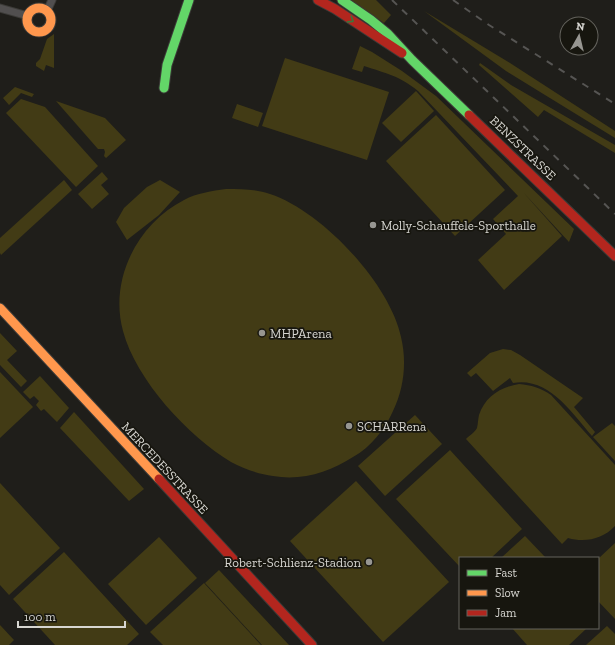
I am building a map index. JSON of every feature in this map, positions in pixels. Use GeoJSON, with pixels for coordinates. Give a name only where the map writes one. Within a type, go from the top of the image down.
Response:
{"type":"FeatureCollection","features":[{"type":"Feature","properties":{"kind":"street"},"geometry":{"type":"LineString","coordinates":[[47,10],[52,0]]}},
{"type":"Feature","properties":{"kind":"street"},"geometry":{"type":"LineString","coordinates":[[164,88],[167,65],[189,0]]}},
{"type":"Feature","properties":{"kind":"street","name":"BENZSTRASSE"},"geometry":{"type":"LineString","coordinates":[[318,0],[335,9],[412,60]]}},
{"type":"Feature","properties":{"kind":"street","name":"BENZSTRASSE"},"geometry":{"type":"LineString","coordinates":[[342,0],[377,24],[397,41],[412,60],[615,256]]}},
{"type":"Feature","properties":{"kind":"street"},"geometry":{"type":"LineString","coordinates":[[0,8],[28,16]]}},
{"type":"Feature","properties":{"kind":"street"},"geometry":{"type":"LineString","coordinates":[[36,8],[47,10],[51,16],[51,23],[48,28],[42,32],[35,31],[30,28],[28,16],[36,8]]}},
{"type":"Feature","properties":{"kind":"street","name":"MERCEDESSTRASSE"},"geometry":{"type":"LineString","coordinates":[[0,308],[312,645]]}},
{"type":"Feature","properties":{"kind":"shaded area"},"geometry":{"type":"Polygon","coordinates":[[[350,0],[376,0],[391,15],[384,23],[350,0]]]}},
{"type":"Feature","properties":{"kind":"shaded area"},"geometry":{"type":"Polygon","coordinates":[[[424,11],[510,63],[615,131],[615,138],[506,71],[424,11]]]}},
{"type":"Feature","properties":{"kind":"shaded area"},"geometry":{"type":"Polygon","coordinates":[[[54,34],[54,68],[46,65],[44,71],[36,66],[36,63],[40,59],[47,39],[54,34]]]}},
{"type":"Feature","properties":{"kind":"shaded area"},"geometry":{"type":"Polygon","coordinates":[[[360,46],[402,71],[436,96],[574,229],[569,242],[523,192],[562,236],[504,290],[478,260],[506,234],[493,219],[518,196],[418,91],[405,82],[364,66],[362,72],[352,69],[360,46]]]}},
{"type":"Feature","properties":{"kind":"shaded area"},"geometry":{"type":"Polygon","coordinates":[[[285,58],[389,92],[367,160],[262,126],[285,58]]]}},
{"type":"Feature","properties":{"kind":"shaded area"},"geometry":{"type":"Polygon","coordinates":[[[480,63],[511,85],[615,145],[615,153],[544,110],[538,117],[479,65],[480,63]]]}},
{"type":"Feature","properties":{"kind":"shaded area"},"geometry":{"type":"Polygon","coordinates":[[[15,87],[34,94],[32,97],[21,93],[9,105],[3,98],[15,87]]]}},
{"type":"Feature","properties":{"kind":"shaded area"},"geometry":{"type":"Polygon","coordinates":[[[416,91],[434,111],[401,142],[382,123],[416,91]]]}},
{"type":"Feature","properties":{"kind":"shaded area"},"geometry":{"type":"Polygon","coordinates":[[[21,99],[45,107],[98,166],[76,187],[6,113],[21,99]]]}},
{"type":"Feature","properties":{"kind":"shaded area"},"geometry":{"type":"Polygon","coordinates":[[[56,101],[105,118],[126,140],[106,158],[104,156],[104,149],[98,149],[56,101]]]}},
{"type":"Feature","properties":{"kind":"shaded area"},"geometry":{"type":"Polygon","coordinates":[[[237,104],[263,113],[258,127],[232,118],[237,104]]]}},
{"type":"Feature","properties":{"kind":"shaded area"},"geometry":{"type":"Polygon","coordinates":[[[436,115],[505,190],[455,236],[386,161],[436,115]]]}},
{"type":"Feature","properties":{"kind":"shaded area"},"geometry":{"type":"Polygon","coordinates":[[[102,172],[108,179],[101,185],[109,194],[92,209],[78,194],[102,172]]]}},
{"type":"Feature","properties":{"kind":"shaded area"},"geometry":{"type":"Polygon","coordinates":[[[64,180],[72,190],[1,255],[0,238],[64,180]]]}},
{"type":"Feature","properties":{"kind":"shaded area"},"geometry":{"type":"Polygon","coordinates":[[[160,180],[180,192],[159,215],[127,240],[116,222],[124,208],[147,187],[160,180]]]}},
{"type":"Feature","properties":{"kind":"shaded area","name":"MHPArena"},"geometry":{"type":"Polygon","coordinates":[[[226,189],[243,189],[265,192],[290,203],[311,216],[351,252],[383,295],[394,316],[403,346],[404,365],[400,393],[393,411],[382,431],[366,448],[344,462],[325,471],[294,477],[257,473],[231,462],[215,451],[181,422],[152,387],[139,368],[123,331],[120,312],[120,292],[124,273],[131,255],[140,239],[153,223],[167,210],[184,200],[199,194],[226,189]]]}},
{"type":"Feature","properties":{"kind":"shaded area"},"geometry":{"type":"Polygon","coordinates":[[[0,333],[17,351],[7,360],[27,381],[21,387],[0,365],[0,333]]]}},
{"type":"Feature","properties":{"kind":"shaded area"},"geometry":{"type":"Polygon","coordinates":[[[503,349],[511,350],[520,355],[583,398],[574,407],[595,432],[592,436],[558,398],[538,385],[513,383],[510,378],[493,391],[476,373],[471,377],[467,373],[490,353],[503,349]]]}},
{"type":"Feature","properties":{"kind":"shaded area"},"geometry":{"type":"Polygon","coordinates":[[[0,372],[33,407],[0,438],[0,372]]]}},
{"type":"Feature","properties":{"kind":"shaded area"},"geometry":{"type":"Polygon","coordinates":[[[40,376],[69,408],[57,422],[44,409],[41,411],[36,405],[39,401],[34,396],[30,399],[23,392],[40,376]]]}},
{"type":"Feature","properties":{"kind":"shaded area"},"geometry":{"type":"Polygon","coordinates":[[[519,384],[536,387],[551,395],[615,465],[615,526],[605,534],[587,540],[568,538],[562,544],[466,439],[477,428],[479,415],[489,398],[500,390],[519,384]]]}},
{"type":"Feature","properties":{"kind":"shaded area"},"geometry":{"type":"Polygon","coordinates":[[[74,412],[144,489],[129,501],[60,428],[74,412]]]}},
{"type":"Feature","properties":{"kind":"shaded area"},"geometry":{"type":"Polygon","coordinates":[[[415,415],[442,444],[385,496],[358,466],[415,415]]]}},
{"type":"Feature","properties":{"kind":"shaded area"},"geometry":{"type":"Polygon","coordinates":[[[612,423],[615,426],[615,461],[593,437],[612,423]]]}},
{"type":"Feature","properties":{"kind":"shaded area"},"geometry":{"type":"Polygon","coordinates":[[[450,450],[522,529],[492,557],[459,557],[459,566],[396,499],[450,450]]]}},
{"type":"Feature","properties":{"kind":"shaded area","name":"Robert-Schlienz-Stadion"},"geometry":{"type":"Polygon","coordinates":[[[356,481],[449,582],[383,642],[290,541],[356,481]]]}},
{"type":"Feature","properties":{"kind":"shaded area"},"geometry":{"type":"Polygon","coordinates":[[[0,483],[60,548],[9,595],[0,585],[0,483]]]}},
{"type":"Feature","properties":{"kind":"shaded area"},"geometry":{"type":"Polygon","coordinates":[[[525,536],[545,557],[502,557],[525,536]]]}},
{"type":"Feature","properties":{"kind":"shaded area"},"geometry":{"type":"Polygon","coordinates":[[[159,537],[197,578],[146,625],[108,584],[159,537]]]}},
{"type":"Feature","properties":{"kind":"shaded area"},"geometry":{"type":"Polygon","coordinates":[[[615,543],[615,619],[599,602],[599,558],[615,543]]]}},
{"type":"Feature","properties":{"kind":"shaded area"},"geometry":{"type":"Polygon","coordinates":[[[64,552],[139,634],[127,645],[55,645],[13,599],[64,552]]]}},
{"type":"Feature","properties":{"kind":"shaded area"},"geometry":{"type":"Polygon","coordinates":[[[219,570],[289,645],[262,645],[205,583],[219,570]]]}},
{"type":"Feature","properties":{"kind":"shaded area"},"geometry":{"type":"Polygon","coordinates":[[[204,583],[261,645],[163,645],[150,632],[204,583]]]}},
{"type":"Feature","properties":{"kind":"shaded area"},"geometry":{"type":"Polygon","coordinates":[[[0,625],[14,640],[9,645],[0,645],[0,625]]]}},
{"type":"Feature","properties":{"kind":"shaded area"},"geometry":{"type":"Polygon","coordinates":[[[607,626],[615,634],[615,645],[586,645],[607,626]]]}},
{"type":"Feature","properties":{"kind":"shaded area"},"geometry":{"type":"Polygon","coordinates":[[[513,629],[586,629],[569,645],[527,645],[513,629]]]}},
{"type":"Feature","properties":{"kind":"railway"},"geometry":{"type":"LineString","coordinates":[[392,0],[615,214]]}},
{"type":"Feature","properties":{"kind":"railway"},"geometry":{"type":"LineString","coordinates":[[453,0],[489,25],[615,104]]}},
{"type":"Feature","properties":{"kind":"traffic: fast"},"geometry":{"type":"LineString","coordinates":[[164,88],[167,65],[189,0]]}},
{"type":"Feature","properties":{"kind":"traffic: fast"},"geometry":{"type":"LineString","coordinates":[[342,0],[388,34],[412,60],[469,115]]}},
{"type":"Feature","properties":{"kind":"traffic: slow"},"geometry":{"type":"LineString","coordinates":[[39,8],[44,9],[50,15],[51,20],[50,25],[44,31],[39,32],[34,31],[28,25],[27,20],[28,15],[34,9],[39,8]]}},
{"type":"Feature","properties":{"kind":"traffic: slow"},"geometry":{"type":"LineString","coordinates":[[0,308],[159,479]]}},
{"type":"Feature","properties":{"kind":"traffic: jam"},"geometry":{"type":"LineString","coordinates":[[318,0],[335,9],[402,53]]}},
{"type":"Feature","properties":{"kind":"traffic: jam"},"geometry":{"type":"LineString","coordinates":[[469,115],[615,256]]}},
{"type":"Feature","properties":{"kind":"traffic: jam"},"geometry":{"type":"LineString","coordinates":[[159,479],[312,645]]}},
{"type":"Feature","properties":{"kind":"place","name":"Molly-Schauffele-Sporthalle"},"geometry":{"type":"Point","coordinates":[373,225]}},
{"type":"Feature","properties":{"kind":"place","name":"MHPArena"},"geometry":{"type":"Point","coordinates":[262,333]}},
{"type":"Feature","properties":{"kind":"place","name":"SCHARRena"},"geometry":{"type":"Point","coordinates":[349,426]}},
{"type":"Feature","properties":{"kind":"place","name":"Robert-Schlienz-Stadion"},"geometry":{"type":"Point","coordinates":[369,562]}}]}
